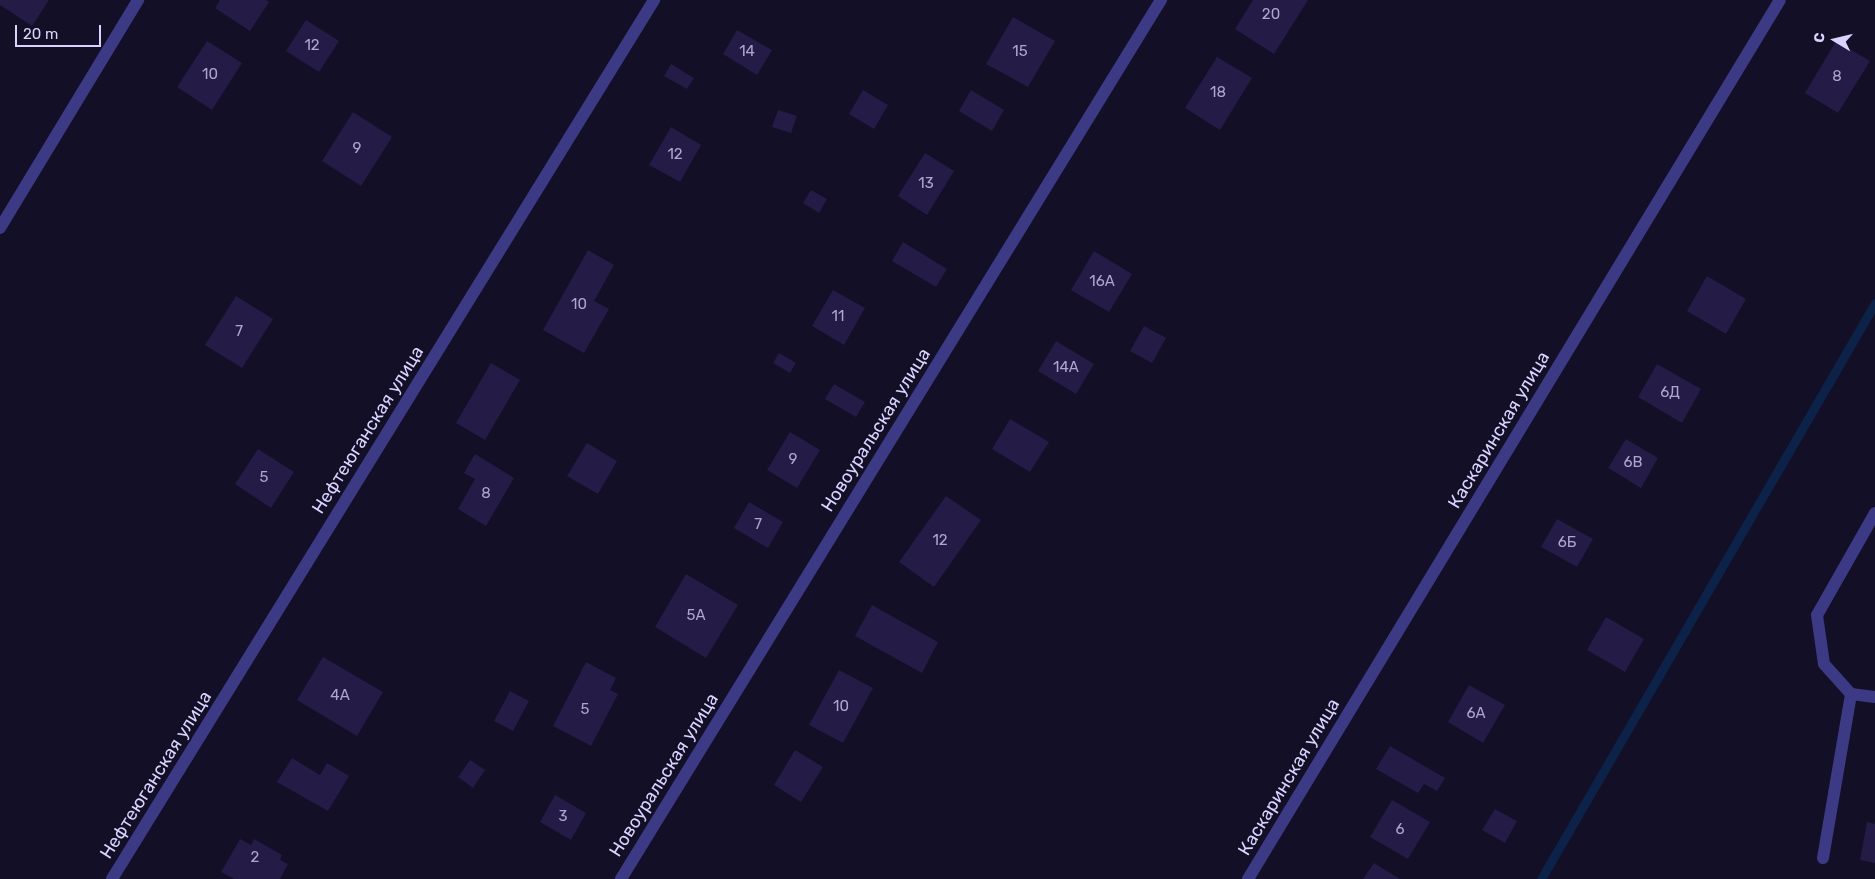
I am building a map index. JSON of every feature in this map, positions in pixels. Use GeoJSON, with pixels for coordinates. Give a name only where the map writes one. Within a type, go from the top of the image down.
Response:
{"type":"FeatureCollection","features":[{"type":"Feature","properties":{"kind":"street"},"geometry":{"type":"LineString","coordinates":[[0,228],[138,0]]}},
{"type":"Feature","properties":{"kind":"street","name":"Нефтеюганская улица"},"geometry":{"type":"LineString","coordinates":[[112,879],[654,0]]}},
{"type":"Feature","properties":{"kind":"street","name":"Новоуральская улица"},"geometry":{"type":"LineString","coordinates":[[621,879],[1161,0]]}},
{"type":"Feature","properties":{"kind":"street","name":"Каскаринская улица"},"geometry":{"type":"LineString","coordinates":[[1248,879],[1780,0]]}},
{"type":"Feature","properties":{"kind":"street"},"geometry":{"type":"LineString","coordinates":[[1875,513],[1817,615],[1824,664],[1851,694],[1875,697]]}},
{"type":"Feature","properties":{"kind":"street"},"geometry":{"type":"LineString","coordinates":[[1823,858],[1851,694]]}},
{"type":"Feature","properties":{"kind":"building"},"geometry":{"type":"Polygon","coordinates":[[[0,0],[49,0],[32,26],[0,5],[0,0]]]}},
{"type":"Feature","properties":{"kind":"building"},"geometry":{"type":"Polygon","coordinates":[[[220,0],[266,0],[269,2],[250,31],[215,8],[220,0]]]}},
{"type":"Feature","properties":{"kind":"building"},"geometry":{"type":"Polygon","coordinates":[[[1253,0],[1308,0],[1274,54],[1235,29],[1253,0]]]}},
{"type":"Feature","properties":{"kind":"building"},"geometry":{"type":"Polygon","coordinates":[[[1013,17],[1055,41],[1028,87],[986,64],[1013,17]]]}},
{"type":"Feature","properties":{"kind":"building"},"geometry":{"type":"Polygon","coordinates":[[[306,20],[339,41],[319,72],[286,51],[306,20]]]}},
{"type":"Feature","properties":{"kind":"building"},"geometry":{"type":"Polygon","coordinates":[[[737,30],[772,50],[757,75],[723,54],[737,30]]]}},
{"type":"Feature","properties":{"kind":"building"},"geometry":{"type":"Polygon","coordinates":[[[207,41],[242,63],[212,110],[177,87],[207,41]]]}},
{"type":"Feature","properties":{"kind":"building"},"geometry":{"type":"Polygon","coordinates":[[[1836,41],[1870,61],[1838,113],[1805,93],[1836,41]]]}},
{"type":"Feature","properties":{"kind":"building"},"geometry":{"type":"Polygon","coordinates":[[[1217,57],[1252,78],[1220,130],[1185,108],[1217,57]]]}},
{"type":"Feature","properties":{"kind":"building"},"geometry":{"type":"Polygon","coordinates":[[[671,64],[694,78],[687,89],[664,76],[671,64]]]}},
{"type":"Feature","properties":{"kind":"building"},"geometry":{"type":"Polygon","coordinates":[[[863,90],[888,105],[874,129],[849,114],[863,90]]]}},
{"type":"Feature","properties":{"kind":"building"},"geometry":{"type":"Polygon","coordinates":[[[971,90],[1004,110],[992,131],[959,111],[971,90]]]}},
{"type":"Feature","properties":{"kind":"building"},"geometry":{"type":"Polygon","coordinates":[[[778,110],[797,116],[791,133],[772,127],[778,110]]]}},
{"type":"Feature","properties":{"kind":"building"},"geometry":{"type":"Polygon","coordinates":[[[353,112],[392,137],[361,186],[322,161],[353,112]]]}},
{"type":"Feature","properties":{"kind":"building"},"geometry":{"type":"Polygon","coordinates":[[[671,127],[701,145],[680,182],[649,165],[671,127]]]}},
{"type":"Feature","properties":{"kind":"building"},"geometry":{"type":"Polygon","coordinates":[[[925,153],[954,171],[927,215],[898,196],[925,153]]]}},
{"type":"Feature","properties":{"kind":"building"},"geometry":{"type":"Polygon","coordinates":[[[811,190],[827,199],[819,213],[803,203],[811,190]]]}},
{"type":"Feature","properties":{"kind":"building"},"geometry":{"type":"Polygon","coordinates":[[[903,242],[947,269],[936,287],[892,261],[903,242]]]}},
{"type":"Feature","properties":{"kind":"building"},"geometry":{"type":"Polygon","coordinates":[[[588,250],[614,265],[594,301],[609,309],[584,353],[543,330],[588,250]]]}},
{"type":"Feature","properties":{"kind":"building"},"geometry":{"type":"Polygon","coordinates":[[[1094,251],[1132,274],[1109,312],[1071,290],[1094,251]]]}},
{"type":"Feature","properties":{"kind":"building"},"geometry":{"type":"Polygon","coordinates":[[[1707,276],[1746,299],[1726,334],[1687,311],[1707,276]]]}},
{"type":"Feature","properties":{"kind":"building"},"geometry":{"type":"Polygon","coordinates":[[[833,290],[865,308],[844,345],[812,326],[833,290]]]}},
{"type":"Feature","properties":{"kind":"building"},"geometry":{"type":"Polygon","coordinates":[[[236,296],[273,319],[242,368],[205,345],[236,296]]]}},
{"type":"Feature","properties":{"kind":"building"},"geometry":{"type":"Polygon","coordinates":[[[1144,326],[1166,338],[1152,363],[1130,351],[1144,326]]]}},
{"type":"Feature","properties":{"kind":"building"},"geometry":{"type":"Polygon","coordinates":[[[1056,341],[1094,364],[1076,394],[1038,371],[1056,341]]]}},
{"type":"Feature","properties":{"kind":"building"},"geometry":{"type":"Polygon","coordinates":[[[779,353],[796,363],[790,373],[773,363],[779,353]]]}},
{"type":"Feature","properties":{"kind":"building"},"geometry":{"type":"Polygon","coordinates":[[[491,363],[520,380],[485,440],[456,423],[491,363]]]}},
{"type":"Feature","properties":{"kind":"building"},"geometry":{"type":"Polygon","coordinates":[[[1657,364],[1701,389],[1682,423],[1638,397],[1657,364]]]}},
{"type":"Feature","properties":{"kind":"building"},"geometry":{"type":"Polygon","coordinates":[[[834,384],[865,402],[856,417],[825,399],[834,384]]]}},
{"type":"Feature","properties":{"kind":"building"},"geometry":{"type":"Polygon","coordinates":[[[1010,419],[1049,442],[1030,472],[992,449],[1010,419]]]}},
{"type":"Feature","properties":{"kind":"building"},"geometry":{"type":"Polygon","coordinates":[[[790,432],[820,450],[797,488],[767,470],[790,432]]]}},
{"type":"Feature","properties":{"kind":"building"},"geometry":{"type":"Polygon","coordinates":[[[1626,439],[1658,458],[1641,488],[1608,468],[1626,439]]]}},
{"type":"Feature","properties":{"kind":"building"},"geometry":{"type":"Polygon","coordinates":[[[587,443],[617,461],[598,494],[567,476],[587,443]]]}},
{"type":"Feature","properties":{"kind":"building"},"geometry":{"type":"Polygon","coordinates":[[[258,449],[294,472],[271,508],[235,484],[258,449]]]}},
{"type":"Feature","properties":{"kind":"building"},"geometry":{"type":"Polygon","coordinates":[[[475,454],[514,478],[486,526],[458,509],[475,479],[464,473],[475,454]]]}},
{"type":"Feature","properties":{"kind":"building"},"geometry":{"type":"Polygon","coordinates":[[[946,496],[981,520],[934,587],[899,562],[946,496]]]}},
{"type":"Feature","properties":{"kind":"building"},"geometry":{"type":"Polygon","coordinates":[[[749,502],[783,522],[768,548],[734,528],[749,502]]]}},
{"type":"Feature","properties":{"kind":"building"},"geometry":{"type":"Polygon","coordinates":[[[1557,519],[1593,539],[1577,567],[1541,547],[1557,519]]]}},
{"type":"Feature","properties":{"kind":"building"},"geometry":{"type":"Polygon","coordinates":[[[686,574],[738,605],[706,658],[655,627],[686,574]]]}},
{"type":"Feature","properties":{"kind":"building"},"geometry":{"type":"Polygon","coordinates":[[[872,605],[938,642],[922,673],[855,636],[872,605]]]}},
{"type":"Feature","properties":{"kind":"building"},"geometry":{"type":"Polygon","coordinates":[[[1606,617],[1644,639],[1625,672],[1587,650],[1606,617]]]}},
{"type":"Feature","properties":{"kind":"building"},"geometry":{"type":"Polygon","coordinates":[[[323,657],[383,692],[357,736],[297,700],[323,657]]]}},
{"type":"Feature","properties":{"kind":"building"},"geometry":{"type":"Polygon","coordinates":[[[586,662],[616,678],[610,690],[618,694],[591,746],[553,726],[586,662]]]}},
{"type":"Feature","properties":{"kind":"building"},"geometry":{"type":"Polygon","coordinates":[[[839,670],[873,688],[843,743],[809,725],[839,670]]]}},
{"type":"Feature","properties":{"kind":"building"},"geometry":{"type":"Polygon","coordinates":[[[1469,685],[1505,705],[1483,743],[1448,722],[1469,685]]]}},
{"type":"Feature","properties":{"kind":"building"},"geometry":{"type":"Polygon","coordinates":[[[510,691],[529,701],[513,731],[494,721],[510,691]]]}},
{"type":"Feature","properties":{"kind":"building"},"geometry":{"type":"Polygon","coordinates":[[[1390,746],[1445,778],[1437,791],[1424,784],[1418,793],[1376,769],[1390,746]]]}},
{"type":"Feature","properties":{"kind":"building"},"geometry":{"type":"Polygon","coordinates":[[[795,750],[823,767],[801,802],[774,785],[795,750]]]}},
{"type":"Feature","properties":{"kind":"building"},"geometry":{"type":"Polygon","coordinates":[[[292,758],[320,775],[327,763],[349,776],[328,811],[277,782],[292,758]]]}},
{"type":"Feature","properties":{"kind":"building"},"geometry":{"type":"Polygon","coordinates":[[[470,760],[485,770],[473,788],[458,777],[470,760]]]}},
{"type":"Feature","properties":{"kind":"building"},"geometry":{"type":"Polygon","coordinates":[[[555,795],[586,813],[571,840],[540,822],[555,795]]]}},
{"type":"Feature","properties":{"kind":"building"},"geometry":{"type":"Polygon","coordinates":[[[1392,800],[1430,822],[1408,859],[1370,837],[1392,800]]]}},
{"type":"Feature","properties":{"kind":"building"},"geometry":{"type":"Polygon","coordinates":[[[1495,809],[1517,821],[1505,843],[1482,830],[1495,809]]]}},
{"type":"Feature","properties":{"kind":"building"},"geometry":{"type":"Polygon","coordinates":[[[1867,822],[1875,824],[1875,863],[1860,860],[1867,822]]]}},
{"type":"Feature","properties":{"kind":"building"},"geometry":{"type":"Polygon","coordinates":[[[240,839],[251,845],[254,839],[282,855],[280,860],[288,864],[280,879],[234,879],[221,872],[240,839]]]}},
{"type":"Feature","properties":{"kind":"building"},"geometry":{"type":"Polygon","coordinates":[[[1374,863],[1400,879],[1363,879],[1374,863]]]}},
{"type":"Feature","properties":{"kind":"waterway"},"geometry":{"type":"LineString","coordinates":[[1541,879],[1875,303]]}}]}
